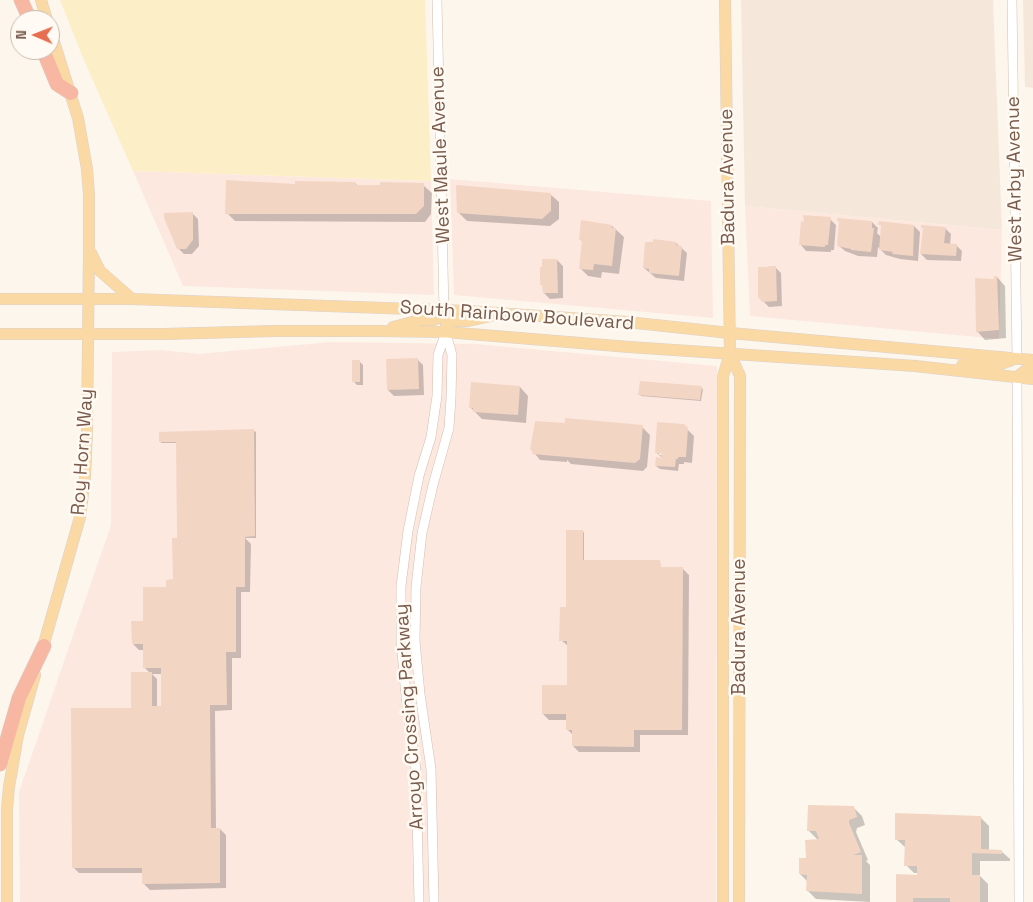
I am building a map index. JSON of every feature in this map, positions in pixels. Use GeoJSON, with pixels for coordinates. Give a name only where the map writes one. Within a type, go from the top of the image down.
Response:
{"type":"FeatureCollection","features":[{"type":"Feature","properties":{"kind":"highway"},"geometry":{"type":"LineString","coordinates":[[47,60],[57,84],[71,93]]}},
{"type":"Feature","properties":{"kind":"highway"},"geometry":{"type":"LineString","coordinates":[[0,764],[19,698],[44,646]]}},
{"type":"Feature","properties":{"kind":"main road","name":"Badura Avenue"},"geometry":{"type":"LineString","coordinates":[[722,902],[723,376],[730,354],[725,0]]}},
{"type":"Feature","properties":{"kind":"main road","name":"Roy Horn Way"},"geometry":{"type":"LineString","coordinates":[[6,902],[7,809],[18,734],[80,517],[85,477],[87,444],[89,195],[83,142],[71,93],[60,59]]}},
{"type":"Feature","properties":{"kind":"main road"},"geometry":{"type":"LineString","coordinates":[[89,250],[100,271],[132,299]]}},
{"type":"Feature","properties":{"kind":"main road","name":"South Rainbow Boulevard"},"geometry":{"type":"LineString","coordinates":[[0,299],[132,299],[500,313],[627,322],[1033,360]]}},
{"type":"Feature","properties":{"kind":"main road"},"geometry":{"type":"LineString","coordinates":[[379,330],[420,320],[434,320],[439,318],[444,310]]}},
{"type":"Feature","properties":{"kind":"main road"},"geometry":{"type":"LineString","coordinates":[[446,332],[446,326],[452,321],[468,322],[500,313]]}},
{"type":"Feature","properties":{"kind":"main road","name":"South Rainbow Boulevard"},"geometry":{"type":"LineString","coordinates":[[0,334],[379,330],[446,332],[935,368],[1033,378]]}},
{"type":"Feature","properties":{"kind":"main road","name":"Badura Avenue"},"geometry":{"type":"LineString","coordinates":[[730,354],[740,376],[739,902]]}},
{"type":"Feature","properties":{"kind":"main road"},"geometry":{"type":"LineString","coordinates":[[935,368],[966,364],[995,366],[1017,359]]}},
{"type":"Feature","properties":{"kind":"main road"},"geometry":{"type":"LineString","coordinates":[[1017,377],[1026,370],[1033,369]]}},
{"type":"Feature","properties":{"kind":"main road"},"geometry":{"type":"LineString","coordinates":[[723,509],[740,510]]}},
{"type":"Feature","properties":{"kind":"street","name":"West Maule Avenue"},"geometry":{"type":"LineString","coordinates":[[437,0],[444,310]]}},
{"type":"Feature","properties":{"kind":"street","name":"West Arby Avenue"},"geometry":{"type":"LineString","coordinates":[[1012,0],[1017,359]]}},
{"type":"Feature","properties":{"kind":"street","name":"Arroyo Crossing Parkway"},"geometry":{"type":"LineString","coordinates":[[419,902],[416,770],[402,650],[402,586],[408,530],[419,476],[431,437],[437,396],[438,355],[446,332]]}},
{"type":"Feature","properties":{"kind":"street","name":"Arroyo Crossing Parkway"},"geometry":{"type":"LineString","coordinates":[[434,902],[431,769],[420,694],[416,640],[416,586],[422,533],[449,428],[452,355],[446,332]]}},
{"type":"Feature","properties":{"kind":"street"},"geometry":{"type":"LineString","coordinates":[[1017,377],[1019,902]]}},
{"type":"Feature","properties":{"kind":"shaded area"},"geometry":{"type":"Polygon","coordinates":[[[741,0],[993,0],[1002,230],[745,206],[741,0]]]}},
{"type":"Feature","properties":{"kind":"shaded area"},"geometry":{"type":"Polygon","coordinates":[[[1023,0],[1033,0],[1033,88],[1025,87],[1023,0]]]}},
{"type":"Feature","properties":{"kind":"shaded area"},"geometry":{"type":"Polygon","coordinates":[[[133,171],[431,181],[434,295],[183,286],[133,171]]]}},
{"type":"Feature","properties":{"kind":"shaded area"},"geometry":{"type":"Polygon","coordinates":[[[450,179],[711,201],[713,318],[454,295],[450,179]]]}},
{"type":"Feature","properties":{"kind":"shaded area"},"geometry":{"type":"Polygon","coordinates":[[[745,206],[1002,230],[999,339],[750,316],[745,206]]]}},
{"type":"Feature","properties":{"kind":"shaded area"},"geometry":{"type":"Polygon","coordinates":[[[332,342],[475,344],[717,366],[716,902],[20,902],[19,792],[111,525],[112,352],[162,350],[198,354],[332,342]]]}},
{"type":"Feature","properties":{"kind":"sand"},"geometry":{"type":"Polygon","coordinates":[[[60,0],[425,0],[431,181],[133,171],[83,58],[60,0]]]}},
{"type":"Feature","properties":{"kind":"building"},"geometry":{"type":"Polygon","coordinates":[[[226,180],[295,184],[295,181],[355,182],[356,185],[380,185],[380,182],[424,183],[424,206],[416,214],[225,214],[226,180]]]}},
{"type":"Feature","properties":{"kind":"building"},"geometry":{"type":"Polygon","coordinates":[[[456,185],[551,193],[551,211],[542,219],[457,213],[456,185]]]}},
{"type":"Feature","properties":{"kind":"building"},"geometry":{"type":"Polygon","coordinates":[[[193,212],[193,240],[186,249],[177,249],[164,218],[164,213],[193,212]]]}},
{"type":"Feature","properties":{"kind":"building"},"geometry":{"type":"Polygon","coordinates":[[[803,215],[831,217],[828,245],[825,245],[825,247],[799,245],[801,221],[804,222],[803,215]]]}},
{"type":"Feature","properties":{"kind":"building"},"geometry":{"type":"Polygon","coordinates":[[[837,218],[872,221],[872,228],[874,228],[871,252],[851,250],[837,246],[839,222],[837,218]]]}},
{"type":"Feature","properties":{"kind":"building"},"geometry":{"type":"Polygon","coordinates":[[[581,220],[612,225],[612,228],[616,228],[612,266],[594,264],[593,270],[579,269],[582,240],[579,239],[581,220]]]}},
{"type":"Feature","properties":{"kind":"building"},"geometry":{"type":"Polygon","coordinates":[[[879,221],[914,225],[913,256],[892,254],[893,252],[879,250],[881,225],[878,225],[879,221]]]}},
{"type":"Feature","properties":{"kind":"building"},"geometry":{"type":"Polygon","coordinates":[[[921,225],[946,227],[944,243],[957,244],[956,256],[920,254],[923,228],[921,228],[921,225]]]}},
{"type":"Feature","properties":{"kind":"building"},"geometry":{"type":"Polygon","coordinates":[[[653,239],[677,242],[676,245],[682,246],[679,276],[649,273],[649,269],[643,268],[645,242],[653,242],[653,239]]]}},
{"type":"Feature","properties":{"kind":"building"},"geometry":{"type":"Polygon","coordinates":[[[542,259],[557,259],[558,293],[543,293],[542,285],[540,285],[542,259]]]}},
{"type":"Feature","properties":{"kind":"building"},"geometry":{"type":"Polygon","coordinates":[[[776,266],[777,301],[762,302],[758,297],[758,267],[776,266]]]}},
{"type":"Feature","properties":{"kind":"building"},"geometry":{"type":"Polygon","coordinates":[[[994,276],[997,276],[999,330],[976,332],[975,278],[994,279],[994,276]]]}},
{"type":"Feature","properties":{"kind":"building"},"geometry":{"type":"Polygon","coordinates":[[[418,358],[419,389],[387,390],[386,359],[418,358]]]}},
{"type":"Feature","properties":{"kind":"building"},"geometry":{"type":"Polygon","coordinates":[[[352,360],[360,360],[360,382],[352,382],[352,360]]]}},
{"type":"Feature","properties":{"kind":"building"},"geometry":{"type":"Polygon","coordinates":[[[640,381],[702,386],[700,400],[638,395],[640,381]]]}},
{"type":"Feature","properties":{"kind":"building"},"geometry":{"type":"Polygon","coordinates":[[[471,382],[520,386],[518,415],[473,412],[473,408],[469,408],[471,382]]]}},
{"type":"Feature","properties":{"kind":"building"},"geometry":{"type":"Polygon","coordinates":[[[565,418],[643,425],[640,459],[635,463],[532,454],[533,450],[530,450],[535,421],[565,423],[565,418]]]}},
{"type":"Feature","properties":{"kind":"building"},"geometry":{"type":"Polygon","coordinates":[[[657,422],[684,424],[688,428],[686,457],[678,457],[675,467],[655,466],[656,457],[661,458],[662,454],[655,453],[657,422]]]}},
{"type":"Feature","properties":{"kind":"building"},"geometry":{"type":"Polygon","coordinates":[[[254,429],[255,536],[245,537],[245,587],[236,587],[236,652],[226,652],[227,705],[210,705],[211,828],[220,828],[220,883],[142,884],[142,868],[72,868],[71,708],[131,708],[131,672],[152,672],[152,706],[161,706],[161,668],[143,668],[143,644],[132,644],[131,621],[143,621],[143,587],[166,587],[166,580],[173,579],[172,538],[177,538],[176,442],[159,442],[159,432],[254,429]]]}},
{"type":"Feature","properties":{"kind":"building"},"geometry":{"type":"Polygon","coordinates":[[[566,530],[583,530],[583,560],[660,560],[661,567],[683,567],[682,730],[634,730],[634,747],[572,746],[572,730],[566,730],[566,714],[542,714],[542,685],[567,685],[567,641],[559,641],[560,607],[566,607],[566,530]]]}},
{"type":"Feature","properties":{"kind":"building"},"geometry":{"type":"Polygon","coordinates":[[[808,805],[854,806],[857,817],[849,820],[849,823],[861,852],[853,855],[862,855],[862,894],[806,891],[807,875],[799,874],[799,858],[806,858],[805,840],[819,839],[816,831],[807,831],[808,805]]]}},
{"type":"Feature","properties":{"kind":"building"},"geometry":{"type":"Polygon","coordinates":[[[895,813],[981,816],[981,849],[1002,850],[1002,854],[972,853],[972,875],[980,875],[980,902],[950,902],[950,898],[913,898],[913,902],[896,902],[896,874],[917,875],[917,866],[904,866],[905,840],[895,840],[895,813]]]}}]}
